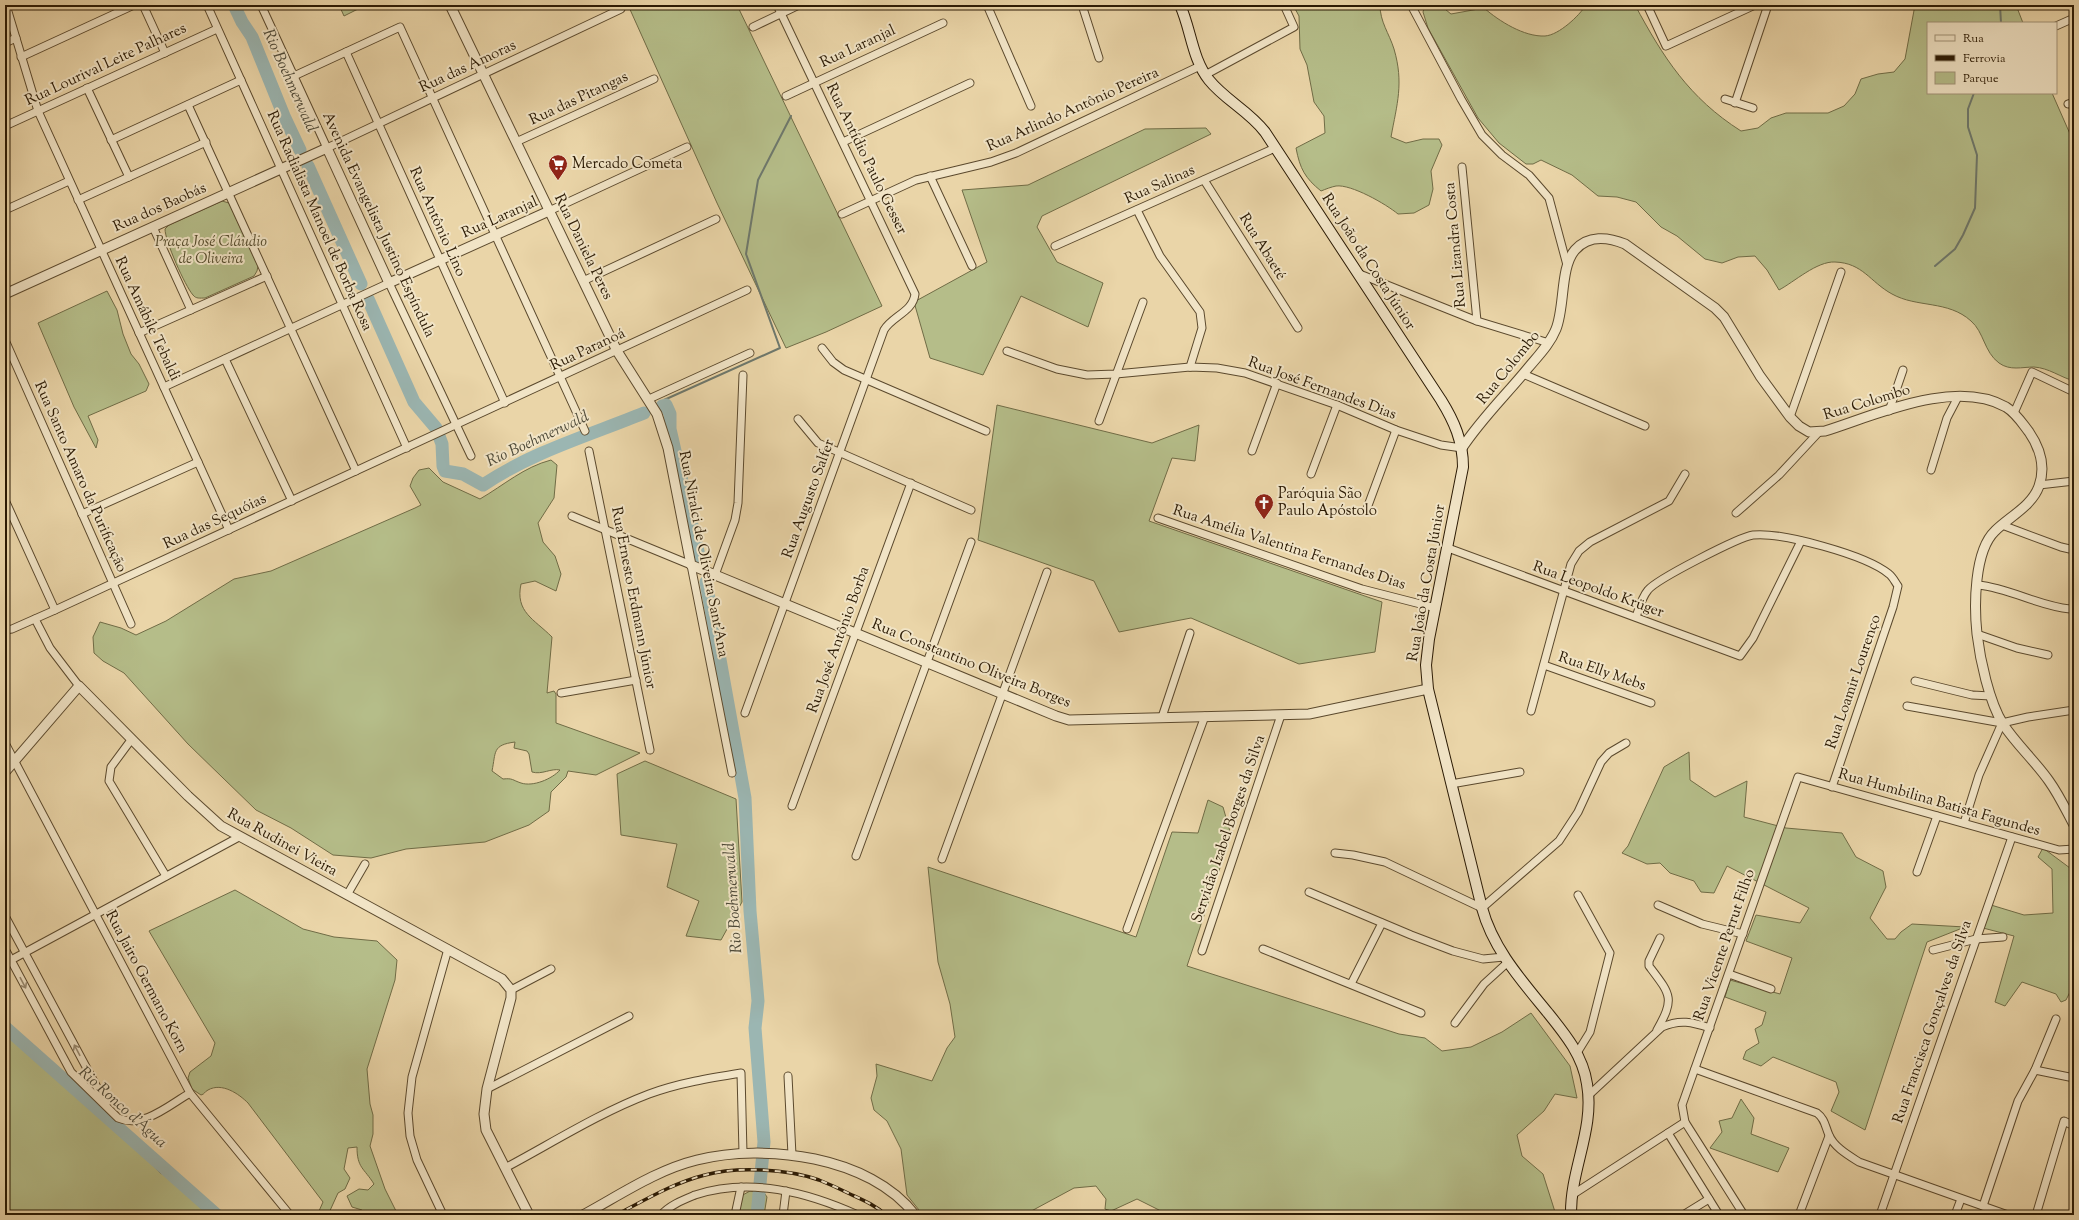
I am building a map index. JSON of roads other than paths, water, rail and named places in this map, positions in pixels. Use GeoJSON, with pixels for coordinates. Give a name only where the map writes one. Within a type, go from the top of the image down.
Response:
{"type":"FeatureCollection","features":[{"type":"Feature","properties":{"kind":"main road","name":"Rua João da Costa Júnior"},"geometry":{"type":"LineString","coordinates":[[1180,5],[1200,66],[1205,75],[1218,89],[1257,121],[1448,411],[1458,433],[1462,448],[1462,480],[1427,652],[1428,689],[1450,784],[1482,908],[1489,929],[1506,959],[1557,1024],[1577,1053],[1585,1072],[1589,1095],[1588,1125],[1574,1175],[1571,1215]]}},
{"type":"Feature","properties":{"kind":"street","name":"Rua Amábile Tebaldi"},"geometry":{"type":"LineString","coordinates":[[6,5],[38,111],[229,530]]}},
{"type":"Feature","properties":{"kind":"street"},"geometry":{"type":"LineString","coordinates":[[21,57],[134,5]]}},
{"type":"Feature","properties":{"kind":"street"},"geometry":{"type":"LineString","coordinates":[[143,5],[165,53]]}},
{"type":"Feature","properties":{"kind":"street","name":"Rua Radialista Manoel de Borba Rosa"},"geometry":{"type":"LineString","coordinates":[[207,5],[407,448]]}},
{"type":"Feature","properties":{"kind":"street","name":"Avenida Evangelista Justino Espíndula"},"geometry":{"type":"LineString","coordinates":[[261,5],[471,456]]}},
{"type":"Feature","properties":{"kind":"street","name":"Rua Daniela Peres"},"geometry":{"type":"LineString","coordinates":[[450,5],[617,351]]}},
{"type":"Feature","properties":{"kind":"street","name":"Rua Antídio Paulo Gesser"},"geometry":{"type":"LineString","coordinates":[[778,5],[914,289],[915,294],[912,304]]}},
{"type":"Feature","properties":{"kind":"street"},"geometry":{"type":"LineString","coordinates":[[753,27],[798,5]]}},
{"type":"Feature","properties":{"kind":"street"},"geometry":{"type":"LineString","coordinates":[[987,5],[1031,106]]}},
{"type":"Feature","properties":{"kind":"street"},"geometry":{"type":"LineString","coordinates":[[1082,5],[1099,58]]}},
{"type":"Feature","properties":{"kind":"street"},"geometry":{"type":"LineString","coordinates":[[1205,75],[1294,27],[1284,5]]}},
{"type":"Feature","properties":{"kind":"street"},"geometry":{"type":"LineString","coordinates":[[1411,5],[1482,135],[1502,155],[1529,175],[1549,198],[1567,265]]}},
{"type":"Feature","properties":{"kind":"street"},"geometry":{"type":"LineString","coordinates":[[1647,5],[1666,46],[1755,5]]}},
{"type":"Feature","properties":{"kind":"street"},"geometry":{"type":"LineString","coordinates":[[1736,102],[1768,5]]}},
{"type":"Feature","properties":{"kind":"street","name":"Rua das Amoras"},"geometry":{"type":"LineString","coordinates":[[327,148],[621,9]]}},
{"type":"Feature","properties":{"kind":"street"},"geometry":{"type":"LineString","coordinates":[[2057,26],[2074,18]]}},
{"type":"Feature","properties":{"kind":"street","name":"Rua Laranjal"},"geometry":{"type":"LineString","coordinates":[[786,96],[943,23]]}},
{"type":"Feature","properties":{"kind":"street"},"geometry":{"type":"LineString","coordinates":[[294,76],[400,27],[585,431]]}},
{"type":"Feature","properties":{"kind":"street","name":"Rua Lourival Leite Palhares"},"geometry":{"type":"LineString","coordinates":[[5,126],[218,29]]}},
{"type":"Feature","properties":{"kind":"street"},"geometry":{"type":"LineString","coordinates":[[5,43],[16,38]]}},
{"type":"Feature","properties":{"kind":"street","name":"Rua Antônio Lino"},"geometry":{"type":"LineString","coordinates":[[346,52],[505,403]]}},
{"type":"Feature","properties":{"kind":"street","name":"Rua Arlindo Antônio Pereira"},"geometry":{"type":"LineString","coordinates":[[842,214],[871,200],[930,176],[1003,158],[1200,66]]}},
{"type":"Feature","properties":{"kind":"street","name":"Rua das Pitangas"},"geometry":{"type":"LineString","coordinates":[[516,142],[654,78]]}},
{"type":"Feature","properties":{"kind":"street"},"geometry":{"type":"LineString","coordinates":[[111,140],[241,80]]}},
{"type":"Feature","properties":{"kind":"street"},"geometry":{"type":"LineString","coordinates":[[843,142],[970,83]]}},
{"type":"Feature","properties":{"kind":"street"},"geometry":{"type":"LineString","coordinates":[[87,88],[128,177]]}},
{"type":"Feature","properties":{"kind":"street"},"geometry":{"type":"LineString","coordinates":[[1726,99],[1754,108]]}},
{"type":"Feature","properties":{"kind":"street"},"geometry":{"type":"LineString","coordinates":[[188,104],[356,471]]}},
{"type":"Feature","properties":{"kind":"street"},"geometry":{"type":"LineString","coordinates":[[78,200],[206,142]]}},
{"type":"Feature","properties":{"kind":"street","name":"Rua Laranjal"},"geometry":{"type":"LineString","coordinates":[[390,283],[688,147]]}},
{"type":"Feature","properties":{"kind":"street","name":"Rua dos Baobás"},"geometry":{"type":"LineString","coordinates":[[5,294],[327,148]]}},
{"type":"Feature","properties":{"kind":"street","name":"Rua Salinas"},"geometry":{"type":"LineString","coordinates":[[1055,246],[1275,148]]}},
{"type":"Feature","properties":{"kind":"street","name":"Rua Lizandra Costa"},"geometry":{"type":"LineString","coordinates":[[1462,167],[1476,321]]}},
{"type":"Feature","properties":{"kind":"street"},"geometry":{"type":"LineString","coordinates":[[930,176],[972,266]]}},
{"type":"Feature","properties":{"kind":"street","name":"Rua Abaeté"},"geometry":{"type":"LineString","coordinates":[[1204,180],[1298,328]]}},
{"type":"Feature","properties":{"kind":"street"},"geometry":{"type":"LineString","coordinates":[[5,210],[69,181]]}},
{"type":"Feature","properties":{"kind":"street"},"geometry":{"type":"LineString","coordinates":[[1137,210],[1160,256],[1200,312],[1202,328],[1190,367]]}},
{"type":"Feature","properties":{"kind":"street"},"geometry":{"type":"LineString","coordinates":[[583,281],[716,219]]}},
{"type":"Feature","properties":{"kind":"street"},"geometry":{"type":"LineString","coordinates":[[152,227],[191,310]]}},
{"type":"Feature","properties":{"kind":"street","name":"Rua Colombo"},"geometry":{"type":"LineString","coordinates":[[1462,448],[1474,431],[1549,343],[1559,321],[1567,265],[1576,249],[1583,244],[1598,238],[1614,240],[1637,252],[1720,312],[1760,376],[1790,417],[1804,429],[1818,432],[1928,400],[1958,397],[1993,402],[2014,413],[2032,436],[2040,453],[2041,472],[2039,485],[2027,503],[1994,531],[1984,546],[1980,560],[1978,585],[1977,634],[1991,696],[2002,723],[2049,781],[2074,825]]}},
{"type":"Feature","properties":{"kind":"street"},"geometry":{"type":"LineString","coordinates":[[1356,272],[1476,321],[1549,343]]}},
{"type":"Feature","properties":{"kind":"street"},"geometry":{"type":"LineString","coordinates":[[1790,417],[1841,272]]}},
{"type":"Feature","properties":{"kind":"street"},"geometry":{"type":"LineString","coordinates":[[139,333],[267,276]]}},
{"type":"Feature","properties":{"kind":"street"},"geometry":{"type":"LineString","coordinates":[[164,387],[390,283]]}},
{"type":"Feature","properties":{"kind":"street","name":"Rua Paranoá"},"geometry":{"type":"LineString","coordinates":[[438,434],[747,290]]}},
{"type":"Feature","properties":{"kind":"street"},"geometry":{"type":"LineString","coordinates":[[1099,421],[1143,302]]}},
{"type":"Feature","properties":{"kind":"street","name":"Rua Augusto Salfer"},"geometry":{"type":"LineString","coordinates":[[745,713],[886,326],[912,304]]}},
{"type":"Feature","properties":{"kind":"street","name":"Rua Santo Amaro da Purificação"},"geometry":{"type":"LineString","coordinates":[[5,340],[131,624]]}},
{"type":"Feature","properties":{"kind":"street"},"geometry":{"type":"LineString","coordinates":[[822,348],[838,366],[866,380],[986,431]]}},
{"type":"Feature","properties":{"kind":"street","name":"Rua Niralci de Oliveira Sant'Ana"},"geometry":{"type":"LineString","coordinates":[[617,351],[649,399],[663,430],[732,773]]}},
{"type":"Feature","properties":{"kind":"street","name":"Rua José Fernandes Dias"},"geometry":{"type":"LineString","coordinates":[[1006,352],[1067,371],[1088,375],[1190,367],[1229,370],[1254,375],[1337,405],[1396,430],[1441,445],[1462,448]]}},
{"type":"Feature","properties":{"kind":"street"},"geometry":{"type":"LineString","coordinates":[[649,399],[750,353]]}},
{"type":"Feature","properties":{"kind":"street"},"geometry":{"type":"LineString","coordinates":[[225,358],[292,501]]}},
{"type":"Feature","properties":{"kind":"street"},"geometry":{"type":"LineString","coordinates":[[1889,411],[1903,370]]}},
{"type":"Feature","properties":{"kind":"street"},"geometry":{"type":"LineString","coordinates":[[2014,413],[2032,372],[2074,392]]}},
{"type":"Feature","properties":{"kind":"street"},"geometry":{"type":"LineString","coordinates":[[1523,374],[1645,426]]}},
{"type":"Feature","properties":{"kind":"street"},"geometry":{"type":"LineString","coordinates":[[715,575],[735,520],[738,504],[743,375]]}},
{"type":"Feature","properties":{"kind":"street"},"geometry":{"type":"LineString","coordinates":[[1252,451],[1277,383]]}},
{"type":"Feature","properties":{"kind":"street"},"geometry":{"type":"LineString","coordinates":[[1931,470],[1947,418],[1958,397]]}},
{"type":"Feature","properties":{"kind":"street"},"geometry":{"type":"LineString","coordinates":[[1311,474],[1337,405]]}},
{"type":"Feature","properties":{"kind":"street"},"geometry":{"type":"LineString","coordinates":[[798,419],[818,443],[971,510]]}},
{"type":"Feature","properties":{"kind":"street"},"geometry":{"type":"LineString","coordinates":[[1366,511],[1396,430]]}},
{"type":"Feature","properties":{"kind":"street"},"geometry":{"type":"LineString","coordinates":[[1736,513],[1779,475],[1818,432]]}},
{"type":"Feature","properties":{"kind":"street","name":"Rua das Sequóias"},"geometry":{"type":"LineString","coordinates":[[5,630],[12,629],[55,610],[438,434]]}},
{"type":"Feature","properties":{"kind":"street","name":"Rua Ernesto Erdmann Júnior"},"geometry":{"type":"LineString","coordinates":[[589,451],[650,750]]}},
{"type":"Feature","properties":{"kind":"street"},"geometry":{"type":"LineString","coordinates":[[82,514],[198,462]]}},
{"type":"Feature","properties":{"kind":"street"},"geometry":{"type":"LineString","coordinates":[[1531,711],[1571,564],[1579,551],[1590,542],[1669,501],[1685,474]]}},
{"type":"Feature","properties":{"kind":"street"},"geometry":{"type":"LineString","coordinates":[[2039,485],[2074,481]]}},
{"type":"Feature","properties":{"kind":"street","name":"Rua José Antônio Borba"},"geometry":{"type":"LineString","coordinates":[[792,806],[911,483]]}},
{"type":"Feature","properties":{"kind":"street"},"geometry":{"type":"LineString","coordinates":[[5,500],[55,610]]}},
{"type":"Feature","properties":{"kind":"street","name":"Rua Constantino Oliveira Borges"},"geometry":{"type":"LineString","coordinates":[[572,516],[1069,720],[1322,713],[1428,689]]}},
{"type":"Feature","properties":{"kind":"street","name":"Rua Amélia Valentina Fernandes Dias"},"geometry":{"type":"LineString","coordinates":[[1158,518],[1362,589],[1436,608]]}},
{"type":"Feature","properties":{"kind":"street"},"geometry":{"type":"LineString","coordinates":[[2002,525],[2061,547],[2074,550]]}},
{"type":"Feature","properties":{"kind":"street"},"geometry":{"type":"LineString","coordinates":[[1636,617],[1643,598],[1652,585],[1742,538],[1758,535],[1801,541]]}},
{"type":"Feature","properties":{"kind":"street","name":"Rua Leopoldo Krüger"},"geometry":{"type":"LineString","coordinates":[[1448,548],[1740,656],[1754,638],[1801,541]]}},
{"type":"Feature","properties":{"kind":"street","name":"Rua Loamir Lourenço"},"geometry":{"type":"LineString","coordinates":[[1801,541],[1868,563],[1889,574],[1898,586],[1893,607],[1832,787]]}},
{"type":"Feature","properties":{"kind":"street"},"geometry":{"type":"LineString","coordinates":[[856,856],[971,542]]}},
{"type":"Feature","properties":{"kind":"street"},"geometry":{"type":"LineString","coordinates":[[942,859],[1047,572]]}},
{"type":"Feature","properties":{"kind":"street"},"geometry":{"type":"LineString","coordinates":[[1978,585],[1993,587],[2057,608],[2070,609]]}},
{"type":"Feature","properties":{"kind":"street","name":"Rua Rudinei Vieira"},"geometry":{"type":"LineString","coordinates":[[35,619],[50,648],[79,686],[131,740],[221,826],[238,837],[502,979],[511,990]]}},
{"type":"Feature","properties":{"kind":"street"},"geometry":{"type":"LineString","coordinates":[[1162,717],[1190,633]]}},
{"type":"Feature","properties":{"kind":"street"},"geometry":{"type":"LineString","coordinates":[[1977,634],[2017,648],[2048,655]]}},
{"type":"Feature","properties":{"kind":"street","name":"Rua Elly Mebs"},"geometry":{"type":"LineString","coordinates":[[1544,665],[1651,703]]}},
{"type":"Feature","properties":{"kind":"street"},"geometry":{"type":"LineString","coordinates":[[561,693],[636,680]]}},
{"type":"Feature","properties":{"kind":"street"},"geometry":{"type":"LineString","coordinates":[[1915,681],[1972,695],[1991,696]]}},
{"type":"Feature","properties":{"kind":"street"},"geometry":{"type":"LineString","coordinates":[[5,772],[79,686]]}},
{"type":"Feature","properties":{"kind":"street"},"geometry":{"type":"LineString","coordinates":[[1907,706],[2002,723],[2028,717],[2074,710]]}},
{"type":"Feature","properties":{"kind":"street","name":"Servidão Izabel Borges da Silva"},"geometry":{"type":"LineString","coordinates":[[1202,951],[1281,715]]}},
{"type":"Feature","properties":{"kind":"street"},"geometry":{"type":"LineString","coordinates":[[1127,929],[1205,716]]}},
{"type":"Feature","properties":{"kind":"street"},"geometry":{"type":"LineString","coordinates":[[1964,823],[1978,775],[2002,723]]}},
{"type":"Feature","properties":{"kind":"street"},"geometry":{"type":"LineString","coordinates":[[131,740],[111,767],[109,781],[166,876]]}},
{"type":"Feature","properties":{"kind":"street","name":"Rua Jairo Germano Korn"},"geometry":{"type":"LineString","coordinates":[[5,743],[190,1092],[290,1215]]}},
{"type":"Feature","properties":{"kind":"street"},"geometry":{"type":"LineString","coordinates":[[1335,853],[1353,854],[1385,862],[1482,908],[1559,841],[1578,812],[1601,762],[1609,753],[1626,743]]}},
{"type":"Feature","properties":{"kind":"street"},"geometry":{"type":"LineString","coordinates":[[1450,784],[1520,772]]}},
{"type":"Feature","properties":{"kind":"street","name":"Rua Humbilina Batista Fagundes"},"geometry":{"type":"LineString","coordinates":[[1798,777],[2059,850],[2074,849]]}},
{"type":"Feature","properties":{"kind":"street","name":"Rua Vicente Perrut Filho"},"geometry":{"type":"LineString","coordinates":[[1685,1122],[1682,1105],[1798,777]]}},
{"type":"Feature","properties":{"kind":"street"},"geometry":{"type":"LineString","coordinates":[[1917,872],[1937,816]]}},
{"type":"Feature","properties":{"kind":"street"},"geometry":{"type":"LineString","coordinates":[[11,960],[238,837]]}},
{"type":"Feature","properties":{"kind":"street","name":"Rua Francisca Gonçalves da Silva"},"geometry":{"type":"LineString","coordinates":[[1880,1215],[2012,837]]}},
{"type":"Feature","properties":{"kind":"street"},"geometry":{"type":"LineString","coordinates":[[347,895],[365,864]]}},
{"type":"Feature","properties":{"kind":"street"},"geometry":{"type":"LineString","coordinates":[[1309,892],[1435,945],[1472,957],[1491,960],[1506,959]]}},
{"type":"Feature","properties":{"kind":"street"},"geometry":{"type":"LineString","coordinates":[[1577,1053],[1590,1032],[1610,952],[1578,896]]}},
{"type":"Feature","properties":{"kind":"street"},"geometry":{"type":"LineString","coordinates":[[1658,905],[1702,924],[1743,934]]}},
{"type":"Feature","properties":{"kind":"street"},"geometry":{"type":"LineString","coordinates":[[5,916],[108,1109]]}},
{"type":"Feature","properties":{"kind":"street"},"geometry":{"type":"LineString","coordinates":[[1351,984],[1382,923]]}},
{"type":"Feature","properties":{"kind":"street"},"geometry":{"type":"LineString","coordinates":[[1933,950],[1976,939],[2003,937]]}},
{"type":"Feature","properties":{"kind":"street"},"geometry":{"type":"LineString","coordinates":[[1657,1030],[1667,1012],[1669,998],[1664,986],[1649,966],[1649,961],[1660,938]]}},
{"type":"Feature","properties":{"kind":"street"},"geometry":{"type":"LineString","coordinates":[[5,949],[71,1072],[118,1118],[134,1122],[147,1118],[190,1092]]}},
{"type":"Feature","properties":{"kind":"street"},"geometry":{"type":"LineString","coordinates":[[443,1215],[415,1153],[408,1126],[408,1113],[412,1077],[448,949]]}},
{"type":"Feature","properties":{"kind":"street"},"geometry":{"type":"LineString","coordinates":[[1263,949],[1421,1013]]}},
{"type":"Feature","properties":{"kind":"street"},"geometry":{"type":"LineString","coordinates":[[1454,1023],[1484,984],[1506,959]]}},
{"type":"Feature","properties":{"kind":"street"},"geometry":{"type":"LineString","coordinates":[[529,1215],[491,1142],[484,1122],[485,1103],[487,1089],[511,998],[511,990],[551,969]]}},
{"type":"Feature","properties":{"kind":"street"},"geometry":{"type":"LineString","coordinates":[[1729,974],[1771,989]]}},
{"type":"Feature","properties":{"kind":"street"},"geometry":{"type":"LineString","coordinates":[[487,1089],[629,1016]]}},
{"type":"Feature","properties":{"kind":"street"},"geometry":{"type":"LineString","coordinates":[[1983,1206],[2018,1101],[2035,1070],[2056,1019]]}},
{"type":"Feature","properties":{"kind":"street"},"geometry":{"type":"LineString","coordinates":[[1589,1095],[1657,1030],[1669,1024],[1684,1021],[1710,1028]]}},
{"type":"Feature","properties":{"kind":"street"},"geometry":{"type":"LineString","coordinates":[[1695,1069],[1817,1113],[1822,1117],[1829,1136],[1846,1154],[1859,1162],[2008,1215]]}},
{"type":"Feature","properties":{"kind":"street"},"geometry":{"type":"LineString","coordinates":[[2035,1070],[2074,1078]]}},
{"type":"Feature","properties":{"kind":"street"},"geometry":{"type":"LineString","coordinates":[[505,1168],[612,1111],[649,1094],[691,1082],[741,1074],[743,1153]]}},
{"type":"Feature","properties":{"kind":"street"},"geometry":{"type":"LineString","coordinates":[[788,1076],[792,1155]]}},
{"type":"Feature","properties":{"kind":"street"},"geometry":{"type":"LineString","coordinates":[[2036,1215],[2064,1121],[2074,1126]]}},
{"type":"Feature","properties":{"kind":"street"},"geometry":{"type":"LineString","coordinates":[[1572,1195],[1685,1122],[1744,1215]]}},
{"type":"Feature","properties":{"kind":"street"},"geometry":{"type":"LineString","coordinates":[[1668,1133],[1719,1215]]}},
{"type":"Feature","properties":{"kind":"street"},"geometry":{"type":"LineString","coordinates":[[1799,1215],[1829,1136]]}},
{"type":"Feature","properties":{"kind":"street"},"geometry":{"type":"LineString","coordinates":[[583,1215],[672,1169],[697,1160],[743,1153],[761,1152],[792,1155],[842,1168],[874,1181],[896,1195],[915,1215]]}},
{"type":"Feature","properties":{"kind":"street"},"geometry":{"type":"LineString","coordinates":[[736,1215],[741,1187]]}},
{"type":"Feature","properties":{"kind":"street"},"geometry":{"type":"LineString","coordinates":[[662,1215],[670,1207],[688,1198],[707,1192],[741,1187],[766,1188],[813,1197],[858,1215]]}},
{"type":"Feature","properties":{"kind":"street"},"geometry":{"type":"LineString","coordinates":[[783,1215],[786,1191]]}},
{"type":"Feature","properties":{"kind":"street"},"geometry":{"type":"LineString","coordinates":[[1683,1215],[1709,1198]]}},
{"type":"Feature","properties":{"kind":"street"},"geometry":{"type":"LineString","coordinates":[[1956,1215],[1961,1198]]}},
{"type":"Feature","properties":{"kind":"waterway","name":"Rio Boehmerwald"},"geometry":{"type":"LineString","coordinates":[[234,5],[242,22],[252,37],[284,116],[300,150]]}},
{"type":"Feature","properties":{"kind":"waterway"},"geometry":{"type":"LineString","coordinates":[[2000,5],[2001,22]]}},
{"type":"Feature","properties":{"kind":"waterway"},"geometry":{"type":"LineString","coordinates":[[1935,266],[1955,249],[1975,208],[1977,155],[1968,127],[1968,109],[1974,94]]}},
{"type":"Feature","properties":{"kind":"waterway"},"geometry":{"type":"LineString","coordinates":[[666,405],[664,400],[780,348],[746,254],[758,180],[791,116]]}},
{"type":"Feature","properties":{"kind":"waterway","name":"Rio Boehmerwald"},"geometry":{"type":"LineString","coordinates":[[308,166],[361,284]]}},
{"type":"Feature","properties":{"kind":"waterway","name":"Rio Boehmerwald"},"geometry":{"type":"LineString","coordinates":[[368,299],[414,402],[436,428],[442,444],[443,466],[445,471],[463,474],[483,485],[502,473],[541,454],[644,413]]}},
{"type":"Feature","properties":{"kind":"waterway","name":"Rio Boehmerwald"},"geometry":{"type":"LineString","coordinates":[[662,406],[666,405],[670,414],[670,429],[700,560]]}},
{"type":"Feature","properties":{"kind":"waterway","name":"Rio Boehmerwald"},"geometry":{"type":"LineString","coordinates":[[706,582],[745,798],[750,911],[758,1001],[755,1028],[764,1142],[757,1215]]}},
{"type":"Feature","properties":{"kind":"waterway","name":"Rio Ronco d'Água"},"geometry":{"type":"LineString","coordinates":[[5,1027],[217,1215]]}},
{"type":"Feature","properties":{"kind":"railway"},"geometry":{"type":"LineString","coordinates":[[616,1215],[659,1192],[693,1178],[732,1170],[778,1171],[807,1176],[838,1188],[869,1203],[886,1215]]}},
{"type":"Feature","properties":{"kind":"place","name":"Mercado Cometa"},"geometry":{"type":"Point","coordinates":[558,181]}},
{"type":"Feature","properties":{"kind":"place","name":"Paróquia São Paulo Apóstolo"},"geometry":{"type":"Point","coordinates":[1264,520]}},
{"type":"Feature","properties":{"kind":"park label","name":"Praça José Cláudio de Oliveira"},"geometry":{"type":"Point","coordinates":[211,250]}}]}
